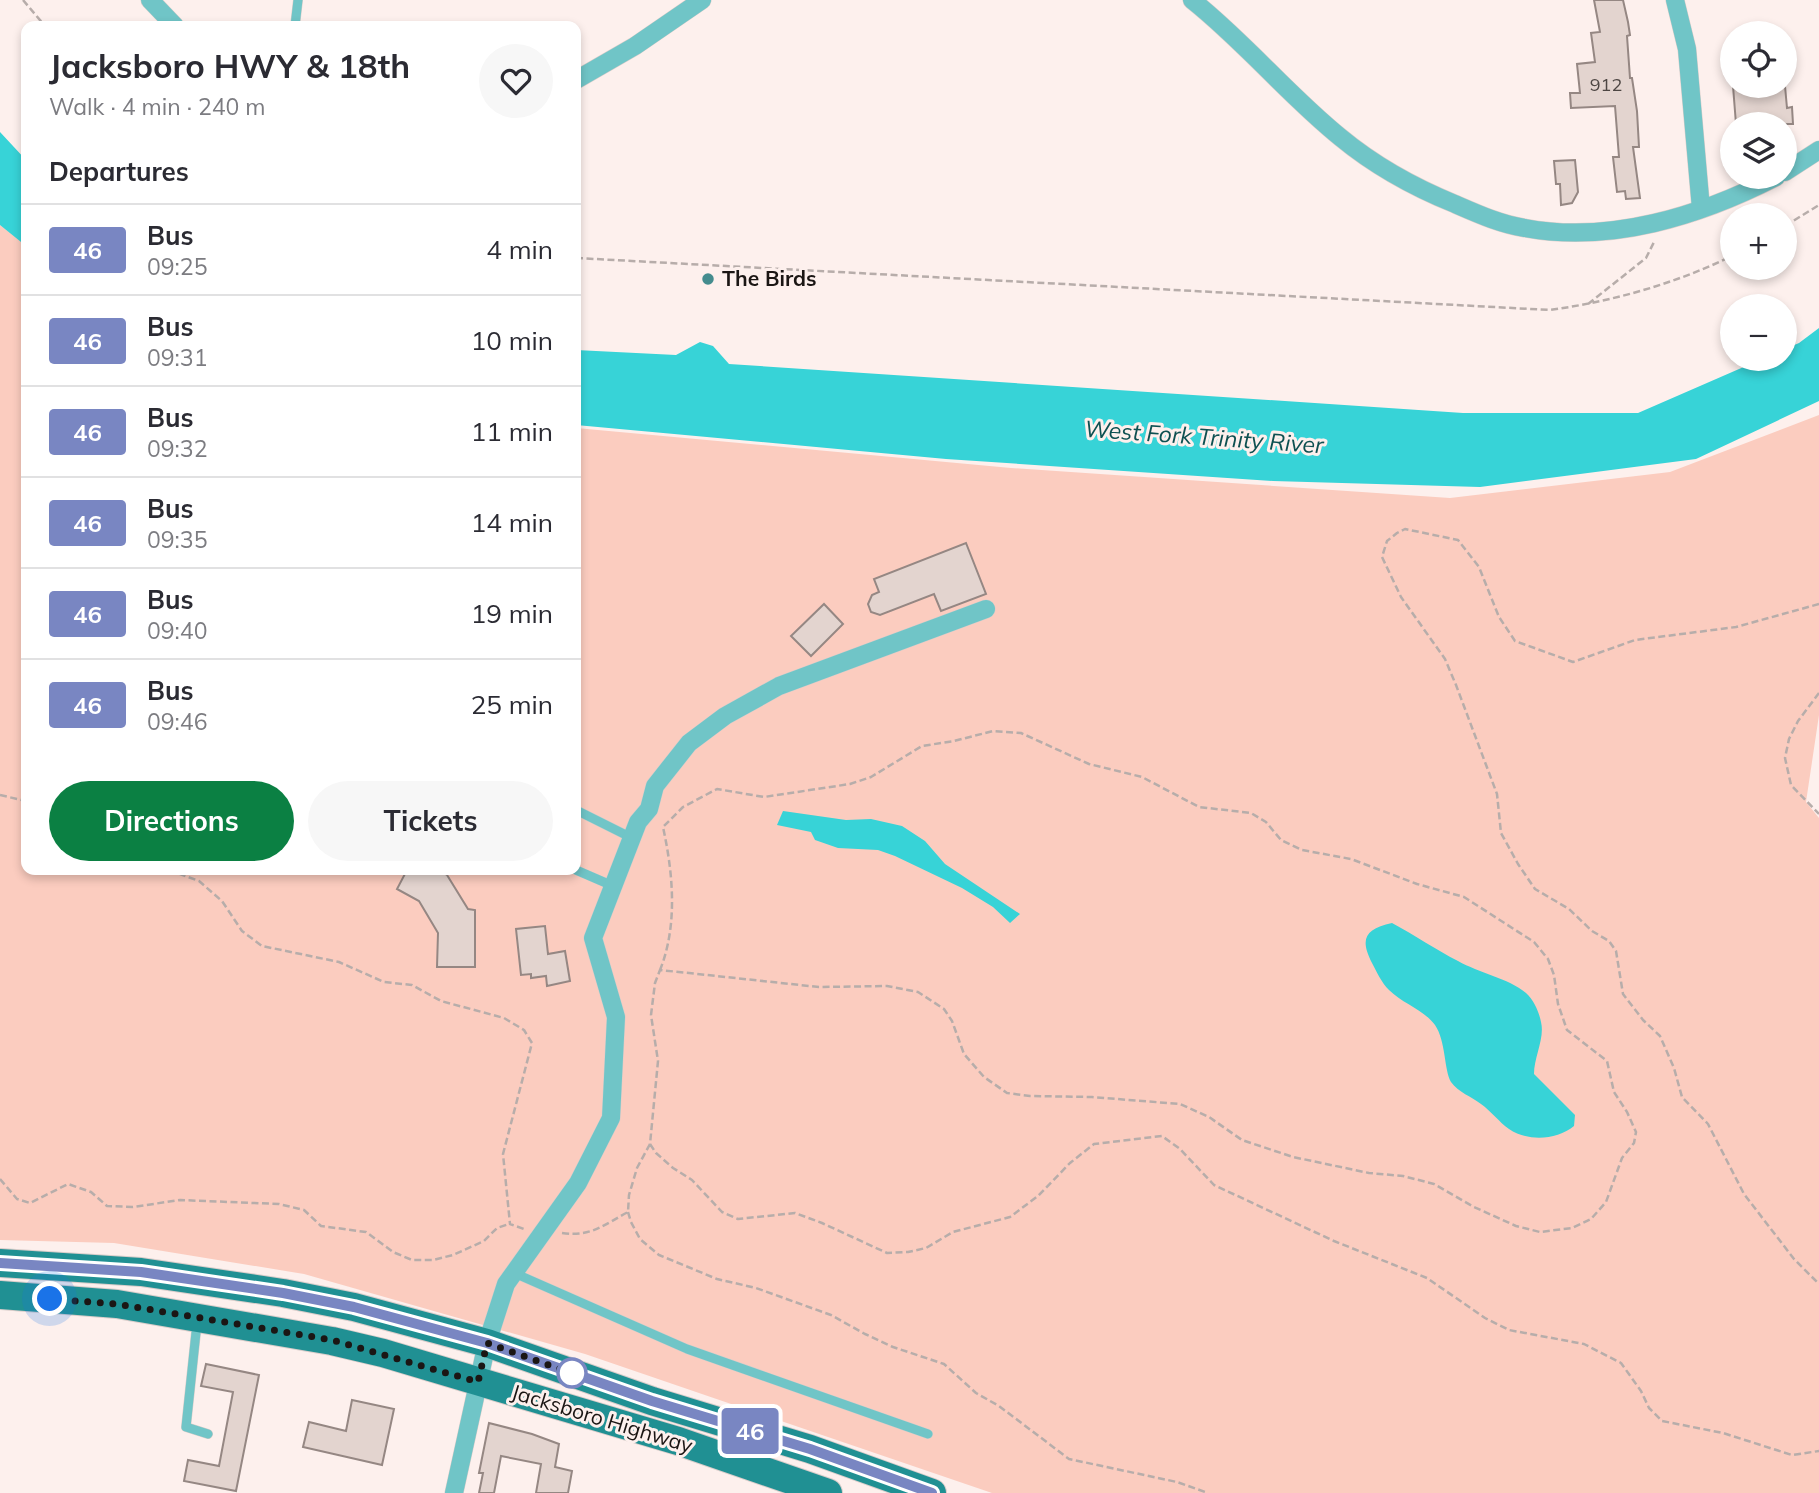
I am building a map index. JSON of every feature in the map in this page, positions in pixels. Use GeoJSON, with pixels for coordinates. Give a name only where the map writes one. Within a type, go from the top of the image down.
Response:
{"type":"FeatureCollection","features":[{"type":"Feature","properties":{"kind":"main road","name":"Jacksboro Highway"},"geometry":{"type":"LineString","coordinates":[[0,1262],[141,1272],[283,1293],[354,1307],[487,1343],[652,1401],[810,1449],[932,1493]]}},
{"type":"Feature","properties":{"kind":"main road"},"geometry":{"type":"LineString","coordinates":[[92,1268],[94,1302]]}},
{"type":"Feature","properties":{"kind":"main road","name":"Jacksboro Highway"},"geometry":{"type":"LineString","coordinates":[[0,1295],[94,1302],[332,1340],[678,1441],[828,1493]]}},
{"type":"Feature","properties":{"kind":"street"},"geometry":{"type":"LineString","coordinates":[[150,0],[169,21]]}},
{"type":"Feature","properties":{"kind":"street"},"geometry":{"type":"LineString","coordinates":[[581,77],[635,47],[702,0]]}},
{"type":"Feature","properties":{"kind":"street"},"geometry":{"type":"LineString","coordinates":[[1192,0],[1340,137],[1392,174],[1435,196],[1497,222],[1548,232],[1592,234],[1655,222],[1701,209],[1752,189]]}},
{"type":"Feature","properties":{"kind":"street"},"geometry":{"type":"LineString","coordinates":[[1675,0],[1687,49],[1701,209]]}},
{"type":"Feature","properties":{"kind":"street"},"geometry":{"type":"LineString","coordinates":[[1797,164],[1819,150]]}},
{"type":"Feature","properties":{"kind":"street"},"geometry":{"type":"LineString","coordinates":[[454,1493],[487,1343],[506,1284],[578,1183],[611,1118],[616,1017],[593,938],[638,822],[649,809],[655,786],[689,743],[725,716],[779,686],[986,609]]}},
{"type":"Feature","properties":{"kind":"lane"},"geometry":{"type":"LineString","coordinates":[[296,21],[298,0]]}},
{"type":"Feature","properties":{"kind":"lane"},"geometry":{"type":"LineString","coordinates":[[581,812],[632,838]]}},
{"type":"Feature","properties":{"kind":"lane"},"geometry":{"type":"LineString","coordinates":[[581,872],[612,887]]}},
{"type":"Feature","properties":{"kind":"lane"},"geometry":{"type":"LineString","coordinates":[[514,1273],[687,1349],[928,1434]]}},
{"type":"Feature","properties":{"kind":"lane"},"geometry":{"type":"LineString","coordinates":[[198,1318],[186,1427],[208,1434]]}},
{"type":"Feature","properties":{"kind":"path"},"geometry":{"type":"LineString","coordinates":[[23,0],[42,21]]}},
{"type":"Feature","properties":{"kind":"path"},"geometry":{"type":"LineString","coordinates":[[1797,219],[1819,205]]}},
{"type":"Feature","properties":{"kind":"path"},"geometry":{"type":"LineString","coordinates":[[1587,305],[1646,258],[1655,242],[1655,222]]}},
{"type":"Feature","properties":{"kind":"path"},"geometry":{"type":"LineString","coordinates":[[581,258],[1549,310],[1587,305],[1692,276],[1720,262]]}},
{"type":"Feature","properties":{"kind":"path"},"geometry":{"type":"LineString","coordinates":[[1819,604],[1737,627],[1635,640],[1573,662],[1515,641],[1499,617],[1479,567],[1458,540],[1405,530],[1387,541],[1382,557],[1401,597],[1445,659],[1496,794],[1501,833],[1518,864],[1535,889],[1569,909],[1592,931],[1609,941],[1616,951],[1623,994],[1643,1020],[1660,1036],[1674,1068],[1682,1097],[1708,1124],[1744,1194],[1794,1259],[1819,1284]]}},
{"type":"Feature","properties":{"kind":"path"},"geometry":{"type":"LineString","coordinates":[[1819,693],[1798,721],[1789,739],[1785,758],[1791,785],[1819,814]]}},
{"type":"Feature","properties":{"kind":"path"},"geometry":{"type":"LineString","coordinates":[[660,970],[819,987],[887,986],[918,992],[944,1009],[952,1021],[964,1054],[984,1077],[1007,1093],[1180,1104],[1209,1117],[1242,1140],[1293,1157],[1434,1184],[1485,1212],[1516,1226],[1540,1232],[1572,1228],[1591,1219],[1606,1202],[1622,1158],[1634,1143],[1636,1132],[1614,1093],[1607,1061],[1567,1030],[1548,959],[1534,942],[1464,897],[1418,884],[1351,859],[1302,850],[1281,840],[1266,822],[1251,813],[1199,807],[1142,777],[1090,764],[1021,733],[993,731],[922,746],[903,755],[871,777],[850,784],[764,797],[717,789],[683,807],[663,827],[672,886],[669,941],[655,984],[651,1015],[658,1061],[650,1144],[637,1168],[629,1195],[628,1212],[640,1239],[659,1255],[717,1279],[755,1288],[831,1315],[884,1343],[944,1364],[976,1393],[999,1406],[1069,1459],[1177,1482],[1208,1493]]}},
{"type":"Feature","properties":{"kind":"path"},"geometry":{"type":"LineString","coordinates":[[0,795],[21,800]]}},
{"type":"Feature","properties":{"kind":"path"},"geometry":{"type":"LineString","coordinates":[[183,875],[199,881],[222,901],[242,931],[262,946],[329,959],[384,982],[412,985],[441,1001],[505,1018],[524,1030],[531,1043],[503,1154],[510,1224]]}},
{"type":"Feature","properties":{"kind":"path"},"geometry":{"type":"LineString","coordinates":[[650,1144],[673,1168],[692,1180],[722,1212],[738,1219],[795,1213],[887,1253],[897,1253],[926,1248],[953,1232],[1010,1217],[1038,1196],[1070,1163],[1094,1144],[1162,1136],[1180,1149],[1214,1185],[1334,1241],[1427,1278],[1485,1318],[1509,1330],[1584,1344],[1621,1363],[1641,1391],[1649,1408],[1662,1421],[1723,1433],[1792,1455],[1819,1451]]}},
{"type":"Feature","properties":{"kind":"path"},"geometry":{"type":"LineString","coordinates":[[0,1179],[17,1199],[30,1203],[68,1184],[91,1192],[107,1206],[133,1206],[180,1200],[279,1204],[304,1210],[321,1226],[366,1232],[393,1252],[412,1260],[433,1260],[453,1255],[484,1241],[497,1227],[510,1224],[528,1230],[579,1236],[628,1212]]}},
{"type":"Feature","properties":{"kind":"shaded area"},"geometry":{"type":"Polygon","coordinates":[[[0,225],[21,241],[21,875],[581,875],[581,428],[1011,468],[1450,498],[1670,472],[1819,415],[1819,715],[1806,802],[1819,818],[1819,1493],[992,1493],[585,1354],[304,1274],[114,1243],[0,1240],[0,225]]]}},
{"type":"Feature","properties":{"kind":"water"},"geometry":{"type":"Polygon","coordinates":[[[0,132],[21,155],[21,242],[0,225],[0,132]]]}},
{"type":"Feature","properties":{"kind":"water","name":"West Fork Trinity River"},"geometry":{"type":"Polygon","coordinates":[[[1819,328],[1819,401],[1696,459],[1480,487],[1273,481],[946,459],[581,425],[581,350],[676,355],[700,342],[713,346],[729,364],[1463,413],[1638,413],[1734,371],[1797,371],[1797,344],[1819,328]]]}},
{"type":"Feature","properties":{"kind":"water"},"geometry":{"type":"Polygon","coordinates":[[[783,811],[846,820],[871,819],[902,826],[925,841],[945,864],[1020,914],[1010,923],[993,907],[962,888],[895,856],[878,850],[838,848],[815,840],[811,832],[777,825],[783,811]]]}},
{"type":"Feature","properties":{"kind":"water"},"geometry":{"type":"Polygon","coordinates":[[[1392,923],[1450,957],[1511,983],[1529,996],[1537,1010],[1542,1028],[1534,1074],[1575,1115],[1574,1126],[1551,1137],[1525,1136],[1509,1129],[1485,1107],[1454,1086],[1435,1025],[1389,990],[1368,954],[1367,936],[1376,928],[1392,923]]]}},
{"type":"Feature","properties":{"kind":"building"},"geometry":{"type":"Polygon","coordinates":[[[1594,0],[1623,0],[1630,35],[1627,36],[1630,78],[1637,111],[1639,147],[1633,147],[1640,198],[1626,199],[1625,191],[1617,192],[1613,157],[1619,157],[1615,106],[1571,108],[1570,93],[1580,93],[1577,64],[1595,62],[1591,33],[1600,32],[1594,0]]]}},
{"type":"Feature","properties":{"kind":"building"},"geometry":{"type":"Polygon","coordinates":[[[1734,98],[1786,98],[1787,108],[1792,107],[1792,112],[1735,112],[1734,98]]]}},
{"type":"Feature","properties":{"kind":"building"},"geometry":{"type":"Polygon","coordinates":[[[1575,160],[1578,192],[1572,203],[1561,205],[1560,184],[1556,184],[1554,161],[1575,160]]]}},
{"type":"Feature","properties":{"kind":"building"},"geometry":{"type":"Polygon","coordinates":[[[966,543],[986,594],[941,611],[934,594],[880,615],[871,612],[868,604],[872,595],[879,592],[874,579],[966,543]]]}},
{"type":"Feature","properties":{"kind":"building"},"geometry":{"type":"Polygon","coordinates":[[[824,604],[843,624],[811,656],[791,636],[824,604]]]}},
{"type":"Feature","properties":{"kind":"building"},"geometry":{"type":"Polygon","coordinates":[[[404,875],[447,875],[468,909],[475,910],[475,967],[437,967],[438,933],[419,901],[397,889],[404,875]]]}},
{"type":"Feature","properties":{"kind":"building"},"geometry":{"type":"Polygon","coordinates":[[[545,926],[548,954],[565,951],[570,981],[547,986],[546,976],[531,978],[531,974],[521,975],[516,929],[545,926]]]}},
{"type":"Feature","properties":{"kind":"building"},"geometry":{"type":"Polygon","coordinates":[[[206,1364],[259,1375],[236,1491],[184,1481],[188,1460],[219,1466],[233,1392],[201,1386],[206,1364]]]}},
{"type":"Feature","properties":{"kind":"building"},"geometry":{"type":"Polygon","coordinates":[[[352,1400],[394,1409],[382,1465],[303,1447],[309,1422],[346,1431],[352,1400]]]}},
{"type":"Feature","properties":{"kind":"building"},"geometry":{"type":"Polygon","coordinates":[[[489,1423],[559,1444],[555,1467],[572,1471],[568,1493],[536,1493],[541,1464],[501,1456],[494,1493],[479,1493],[483,1473],[479,1473],[489,1423]]]}},
{"type":"Feature","properties":{"kind":"bus line","name":"46"},"geometry":{"type":"LineString","coordinates":[[0,1263],[141,1272],[283,1293],[354,1307],[487,1343],[652,1401],[810,1449],[932,1493]]}},
{"type":"Feature","properties":{"kind":"place","name":"The Birds"},"geometry":{"type":"Point","coordinates":[708,279]}},
{"type":"Feature","properties":{"kind":"route"},"geometry":{"type":"LineString","coordinates":[[50,1299],[117,1304],[332,1340],[478,1382],[487,1343],[580,1376],[572,1373]]}}]}
